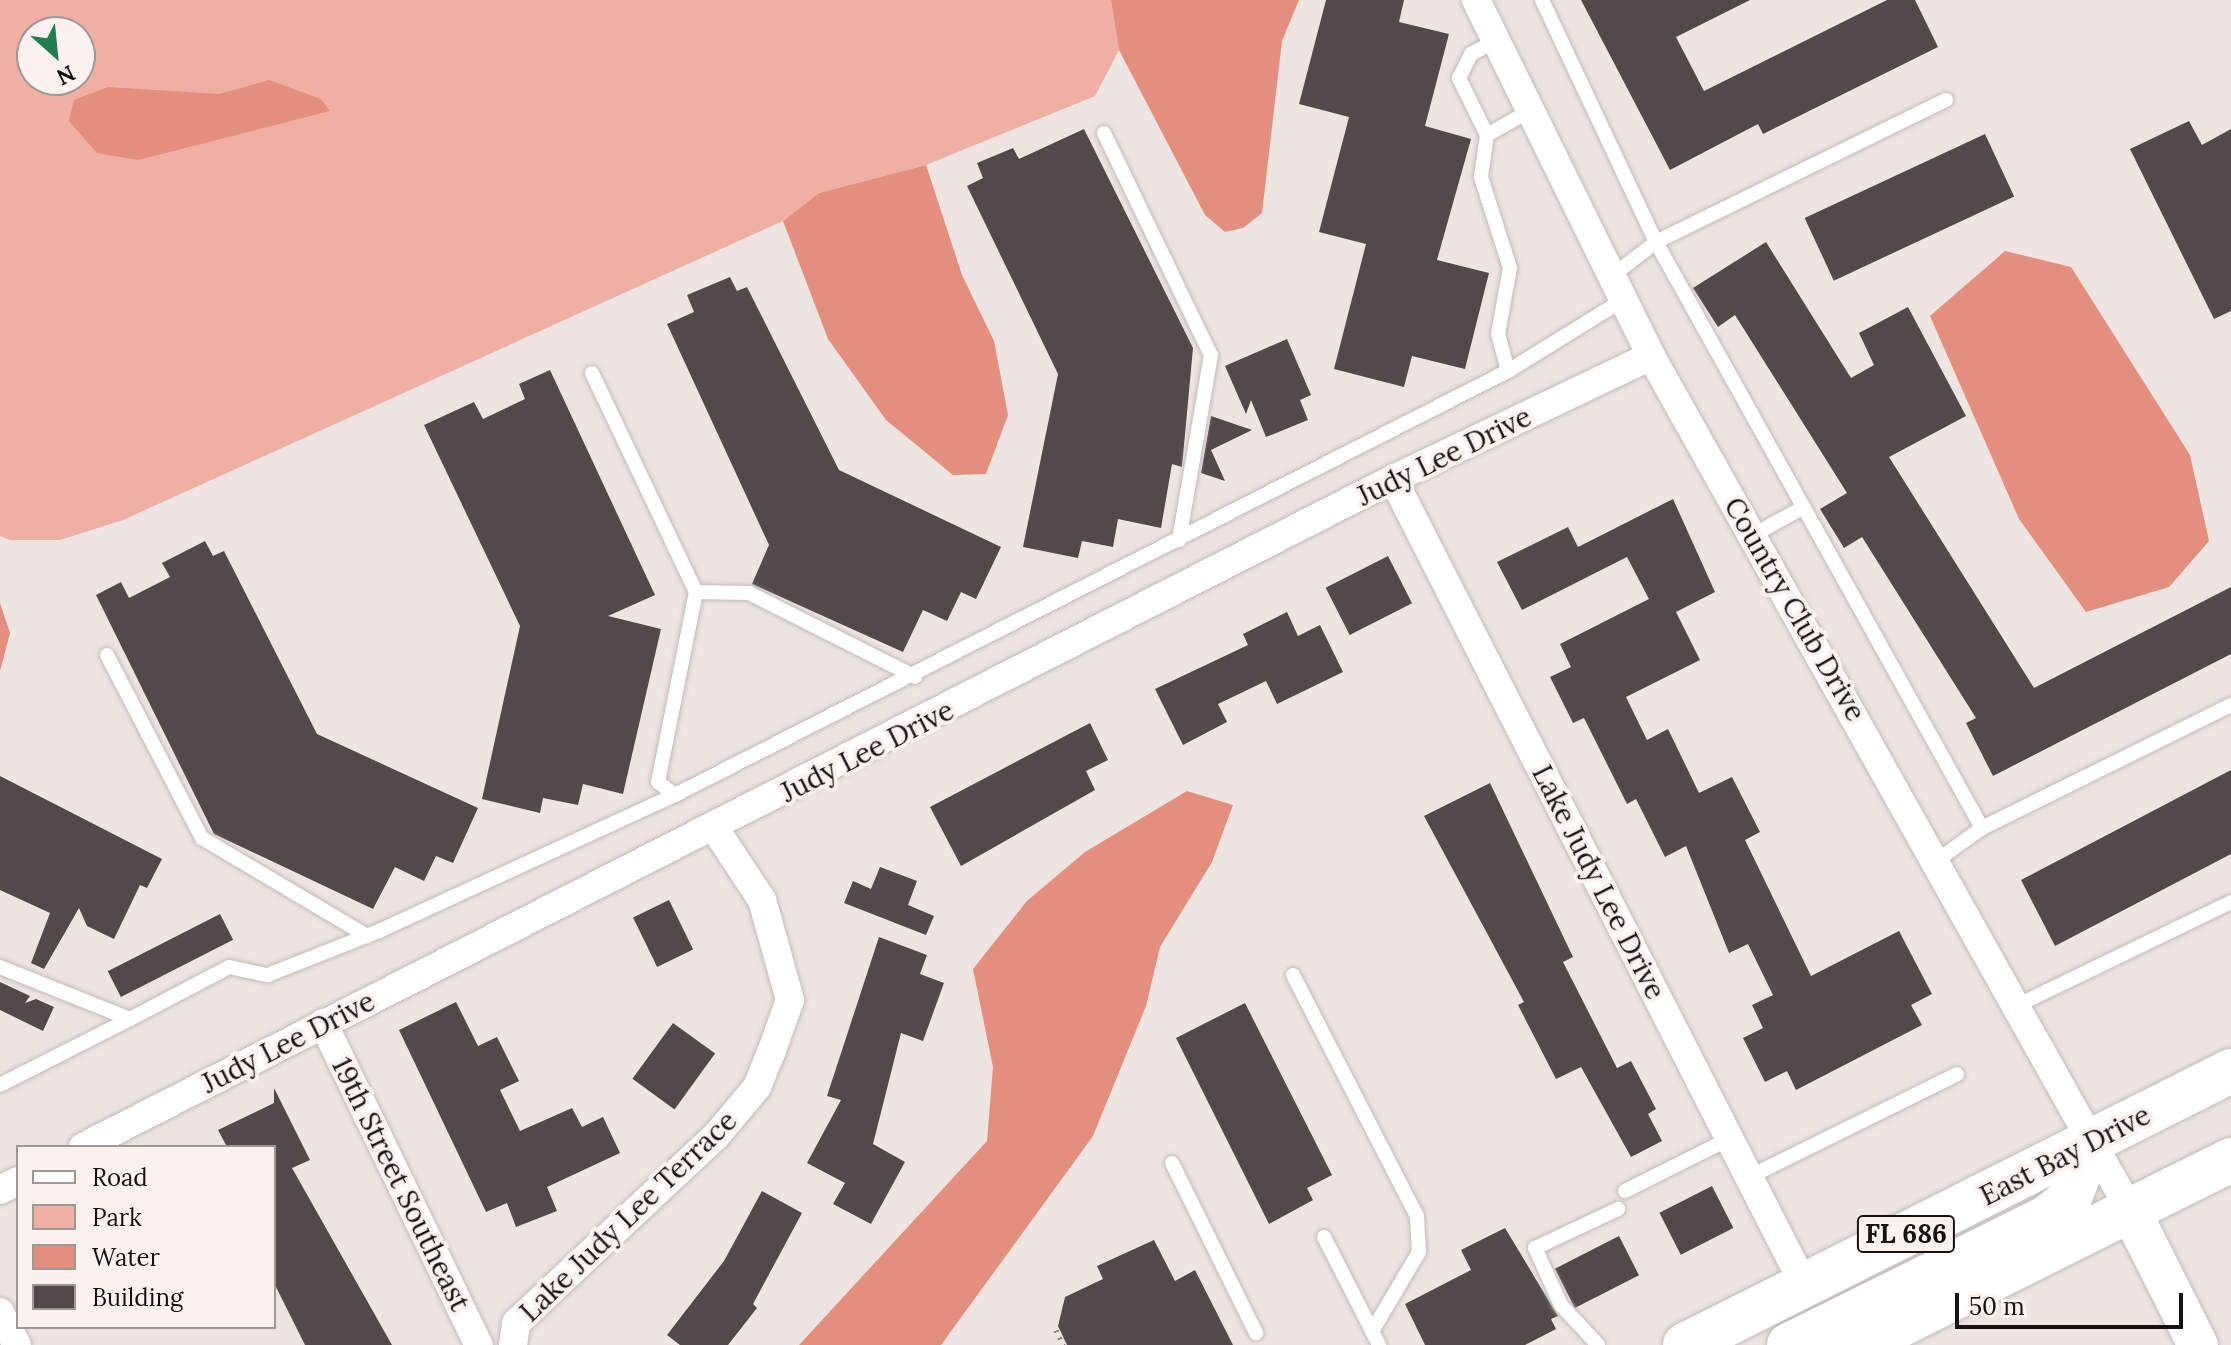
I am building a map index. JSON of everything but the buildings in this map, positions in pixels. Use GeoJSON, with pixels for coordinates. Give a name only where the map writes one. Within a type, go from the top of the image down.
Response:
{"type":"FeatureCollection","features":[{"type":"Feature","properties":{"kind":"main road","name":"East Bay Drive"},"geometry":{"type":"LineString","coordinates":[[1705,1339],[1804,1285],[2231,1071]]}},
{"type":"Feature","properties":{"kind":"main road"},"geometry":{"type":"LineString","coordinates":[[1789,1345],[2046,1218],[2069,1200],[2092,1141]]}},
{"type":"Feature","properties":{"kind":"main road","name":"FL 686"},"geometry":{"type":"LineString","coordinates":[[1860,1345],[2231,1160]]}},
{"type":"Feature","properties":{"kind":"street","name":"Country Club Drive"},"geometry":{"type":"LineString","coordinates":[[1476,0],[1651,356],[1939,859],[2016,1006],[2130,1210]]}},
{"type":"Feature","properties":{"kind":"street","name":"Judy Lee Drive"},"geometry":{"type":"LineString","coordinates":[[87,1145],[323,1023],[715,829],[1393,479],[1651,356]]}},
{"type":"Feature","properties":{"kind":"street","name":"Lake Judy Lee Drive"},"geometry":{"type":"LineString","coordinates":[[1393,479],[1804,1285]]}},
{"type":"Feature","properties":{"kind":"street","name":"Lake Judy Lee Terrace"},"geometry":{"type":"LineString","coordinates":[[513,1345],[516,1323],[716,1136],[757,1087],[771,1053],[790,1000],[762,900],[715,829]]}},
{"type":"Feature","properties":{"kind":"street","name":"19th Street Southeast"},"geometry":{"type":"LineString","coordinates":[[323,1023],[479,1345]]}},
{"type":"Feature","properties":{"kind":"street"},"geometry":{"type":"LineString","coordinates":[[2130,1210],[2198,1345]]}},
{"type":"Feature","properties":{"kind":"street"},"geometry":{"type":"LineString","coordinates":[[0,1312],[17,1345]]}},
{"type":"Feature","properties":{"kind":"lane"},"geometry":{"type":"LineString","coordinates":[[1542,0],[1656,242],[1982,828]]}},
{"type":"Feature","properties":{"kind":"lane"},"geometry":{"type":"LineString","coordinates":[[1497,40],[1471,54],[1459,78],[1487,135],[1481,177],[1510,268],[1498,334],[1508,371]]}},
{"type":"Feature","properties":{"kind":"lane"},"geometry":{"type":"LineString","coordinates":[[0,1085],[229,967],[268,975],[367,936],[675,795],[915,677],[1508,371],[1617,288],[1656,242],[1946,100]]}},
{"type":"Feature","properties":{"kind":"lane"},"geometry":{"type":"LineString","coordinates":[[1487,135],[1531,110]]}},
{"type":"Feature","properties":{"kind":"lane"},"geometry":{"type":"LineString","coordinates":[[1104,133],[1211,355],[1179,540]]}},
{"type":"Feature","properties":{"kind":"lane"},"geometry":{"type":"LineString","coordinates":[[592,373],[696,592],[658,782],[675,795]]}},
{"type":"Feature","properties":{"kind":"lane"},"geometry":{"type":"LineString","coordinates":[[1753,535],[1804,507]]}},
{"type":"Feature","properties":{"kind":"lane"},"geometry":{"type":"LineString","coordinates":[[696,592],[749,593],[915,677]]}},
{"type":"Feature","properties":{"kind":"lane"},"geometry":{"type":"LineString","coordinates":[[107,655],[202,838],[367,936]]}},
{"type":"Feature","properties":{"kind":"lane"},"geometry":{"type":"LineString","coordinates":[[1939,859],[1982,828],[2231,705]]}},
{"type":"Feature","properties":{"kind":"lane"},"geometry":{"type":"LineString","coordinates":[[2016,1006],[2231,902]]}},
{"type":"Feature","properties":{"kind":"lane"},"geometry":{"type":"LineString","coordinates":[[0,967],[130,1019]]}},
{"type":"Feature","properties":{"kind":"lane"},"geometry":{"type":"LineString","coordinates":[[1293,975],[1417,1216],[1419,1252],[1376,1338]]}},
{"type":"Feature","properties":{"kind":"lane"},"geometry":{"type":"LineString","coordinates":[[1749,1177],[1957,1074]]}},
{"type":"Feature","properties":{"kind":"lane"},"geometry":{"type":"LineString","coordinates":[[1625,1191],[1729,1139]]}},
{"type":"Feature","properties":{"kind":"lane"},"geometry":{"type":"LineString","coordinates":[[1172,1163],[1256,1333]]}},
{"type":"Feature","properties":{"kind":"lane"},"geometry":{"type":"LineString","coordinates":[[1598,1345],[1561,1305],[1535,1248],[1618,1209]]}},
{"type":"Feature","properties":{"kind":"lane"},"geometry":{"type":"LineString","coordinates":[[1324,1237],[1376,1338]]}},
{"type":"Feature","properties":{"kind":"path"},"geometry":{"type":"LineString","coordinates":[[1056,1330],[1063,1345]]}},
{"type":"Feature","properties":{"kind":"green space"},"geometry":{"type":"Polygon","coordinates":[[[0,0],[1111,0],[1119,50],[1095,96],[926,165],[819,193],[783,221],[123,520],[60,540],[10,540],[0,536],[0,0]]]}},
{"type":"Feature","properties":{"kind":"water"},"geometry":{"type":"Polygon","coordinates":[[[1111,0],[1299,0],[1282,41],[1262,213],[1243,228],[1225,232],[1205,215],[1119,50],[1111,0]]]}},
{"type":"Feature","properties":{"kind":"water"},"geometry":{"type":"Polygon","coordinates":[[[269,80],[321,99],[330,111],[138,160],[97,153],[69,121],[74,100],[96,96],[96,92],[108,87],[219,94],[269,80]]]}},
{"type":"Feature","properties":{"kind":"water"},"geometry":{"type":"Polygon","coordinates":[[[926,165],[962,275],[994,341],[1008,415],[986,474],[953,475],[886,420],[828,339],[783,221],[819,193],[926,165]]]}},
{"type":"Feature","properties":{"kind":"water"},"geometry":{"type":"Polygon","coordinates":[[[2005,251],[2071,267],[2190,455],[2209,541],[2169,587],[2086,612],[2019,519],[1930,316],[2005,251]]]}},
{"type":"Feature","properties":{"kind":"water"},"geometry":{"type":"Polygon","coordinates":[[[0,603],[10,633],[0,671],[0,603]]]}},
{"type":"Feature","properties":{"kind":"water"},"geometry":{"type":"Polygon","coordinates":[[[1187,791],[1233,805],[1212,862],[1160,947],[1146,1006],[1093,1136],[941,1345],[799,1345],[987,1141],[993,1067],[973,969],[1027,901],[1085,852],[1187,791]]]}}]}
